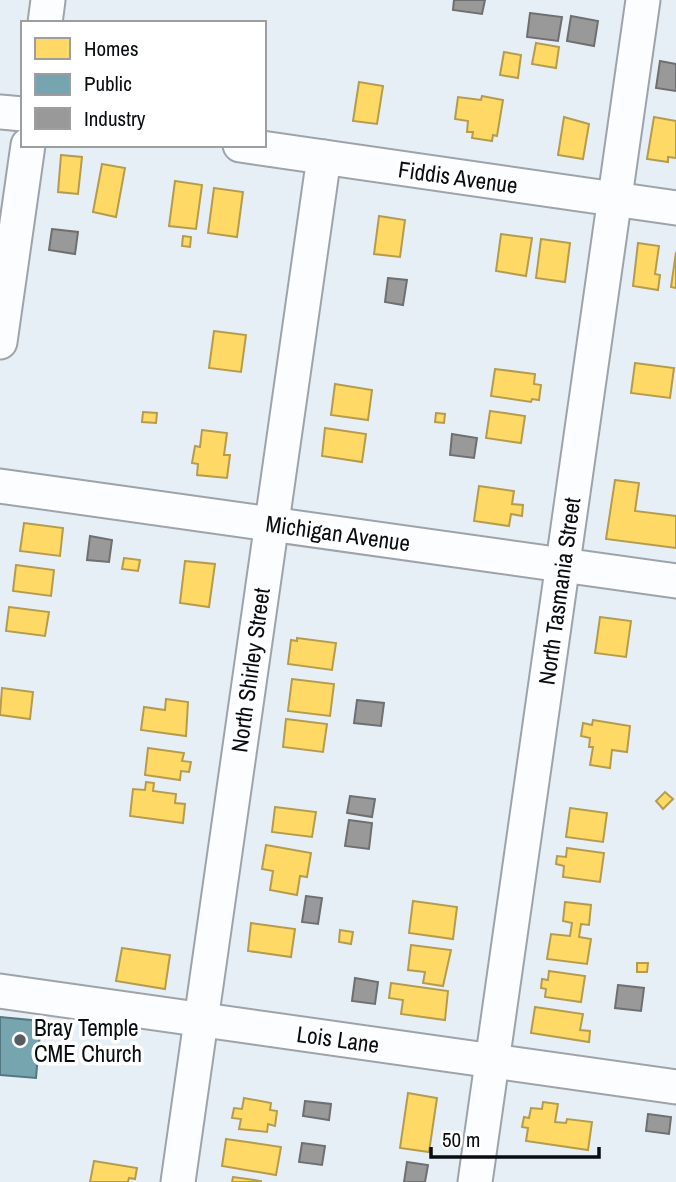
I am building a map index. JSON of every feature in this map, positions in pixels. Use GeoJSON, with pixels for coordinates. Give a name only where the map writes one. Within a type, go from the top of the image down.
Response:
{"type":"FeatureCollection","features":[{"type":"Feature","properties":{"kind":"street"},"geometry":{"type":"LineString","coordinates":[[45,21],[48,0]]}},
{"type":"Feature","properties":{"kind":"street","name":"North Tasmania Street"},"geometry":{"type":"LineString","coordinates":[[475,1182],[643,0]]}},
{"type":"Feature","properties":{"kind":"street"},"geometry":{"type":"LineString","coordinates":[[0,112],[21,114]]}},
{"type":"Feature","properties":{"kind":"street"},"geometry":{"type":"LineString","coordinates":[[0,342],[28,147]]}},
{"type":"Feature","properties":{"kind":"street","name":"Fiddis Avenue"},"geometry":{"type":"LineString","coordinates":[[254,147],[676,208]]}},
{"type":"Feature","properties":{"kind":"street","name":"North Shirley Street"},"geometry":{"type":"LineString","coordinates":[[178,1182],[324,157]]}},
{"type":"Feature","properties":{"kind":"street","name":"Michigan Avenue"},"geometry":{"type":"LineString","coordinates":[[0,486],[676,581]]}},
{"type":"Feature","properties":{"kind":"street","name":"Lois Lane"},"geometry":{"type":"LineString","coordinates":[[0,991],[676,1087]]}},
{"type":"Feature","properties":{"kind":"building: Homes"},"geometry":{"type":"Polygon","coordinates":[[[536,43],[559,47],[556,68],[532,64],[536,43]]]}},
{"type":"Feature","properties":{"kind":"building: Homes"},"geometry":{"type":"Polygon","coordinates":[[[504,52],[521,55],[518,78],[500,75],[504,52]]]}},
{"type":"Feature","properties":{"kind":"building: Homes"},"geometry":{"type":"Polygon","coordinates":[[[359,82],[383,86],[377,124],[353,121],[359,82]]]}},
{"type":"Feature","properties":{"kind":"building: Homes"},"geometry":{"type":"Polygon","coordinates":[[[482,96],[503,100],[497,136],[493,135],[492,141],[472,138],[473,132],[467,132],[468,121],[455,119],[458,97],[481,100],[482,96]]]}},
{"type":"Feature","properties":{"kind":"building: Homes"},"geometry":{"type":"Polygon","coordinates":[[[564,117],[589,124],[583,159],[558,155],[564,117]]]}},
{"type":"Feature","properties":{"kind":"building: Homes"},"geometry":{"type":"Polygon","coordinates":[[[654,117],[676,121],[676,158],[668,157],[668,162],[647,159],[654,117]]]}},
{"type":"Feature","properties":{"kind":"building: Homes"},"geometry":{"type":"Polygon","coordinates":[[[61,155],[82,157],[78,194],[58,192],[61,155]]]}},
{"type":"Feature","properties":{"kind":"building: Homes"},"geometry":{"type":"Polygon","coordinates":[[[102,164],[125,168],[116,217],[93,212],[102,164]]]}},
{"type":"Feature","properties":{"kind":"building: Homes"},"geometry":{"type":"Polygon","coordinates":[[[175,181],[202,185],[196,229],[169,226],[175,181]]]}},
{"type":"Feature","properties":{"kind":"building: Homes"},"geometry":{"type":"Polygon","coordinates":[[[214,188],[243,192],[237,237],[208,233],[214,188]]]}},
{"type":"Feature","properties":{"kind":"building: Homes"},"geometry":{"type":"Polygon","coordinates":[[[379,216],[405,220],[400,257],[374,254],[379,216]]]}},
{"type":"Feature","properties":{"kind":"building: Homes"},"geometry":{"type":"Polygon","coordinates":[[[501,234],[532,238],[526,276],[496,271],[501,234]]]}},
{"type":"Feature","properties":{"kind":"building: Homes"},"geometry":{"type":"Polygon","coordinates":[[[183,236],[191,237],[190,247],[182,246],[183,236]]]}},
{"type":"Feature","properties":{"kind":"building: Homes"},"geometry":{"type":"Polygon","coordinates":[[[541,239],[570,243],[565,282],[536,278],[541,239]]]}},
{"type":"Feature","properties":{"kind":"building: Homes"},"geometry":{"type":"Polygon","coordinates":[[[638,243],[659,246],[655,274],[660,275],[658,290],[633,286],[638,243]]]}},
{"type":"Feature","properties":{"kind":"building: Homes"},"geometry":{"type":"Polygon","coordinates":[[[676,252],[676,288],[671,287],[676,252]]]}},
{"type":"Feature","properties":{"kind":"building: Homes"},"geometry":{"type":"Polygon","coordinates":[[[214,331],[246,335],[241,372],[209,368],[214,331]]]}},
{"type":"Feature","properties":{"kind":"building: Homes"},"geometry":{"type":"Polygon","coordinates":[[[635,363],[674,368],[670,398],[631,393],[635,363]]]}},
{"type":"Feature","properties":{"kind":"building: Homes"},"geometry":{"type":"Polygon","coordinates":[[[495,369],[535,374],[534,384],[541,385],[539,400],[532,399],[531,402],[491,396],[495,369]]]}},
{"type":"Feature","properties":{"kind":"building: Homes"},"geometry":{"type":"Polygon","coordinates":[[[335,384],[372,390],[368,420],[331,415],[335,384]]]}},
{"type":"Feature","properties":{"kind":"building: Homes"},"geometry":{"type":"Polygon","coordinates":[[[490,411],[525,416],[521,443],[486,438],[490,411]]]}},
{"type":"Feature","properties":{"kind":"building: Homes"},"geometry":{"type":"Polygon","coordinates":[[[143,412],[157,413],[156,423],[142,422],[143,412]]]}},
{"type":"Feature","properties":{"kind":"building: Homes"},"geometry":{"type":"Polygon","coordinates":[[[436,413],[445,414],[444,423],[435,422],[436,413]]]}},
{"type":"Feature","properties":{"kind":"building: Homes"},"geometry":{"type":"Polygon","coordinates":[[[325,428],[366,434],[362,462],[322,456],[325,428]]]}},
{"type":"Feature","properties":{"kind":"building: Homes"},"geometry":{"type":"Polygon","coordinates":[[[202,430],[227,433],[224,455],[230,455],[227,478],[197,475],[198,464],[192,463],[195,446],[200,447],[202,430]]]}},
{"type":"Feature","properties":{"kind":"building: Homes"},"geometry":{"type":"Polygon","coordinates":[[[615,480],[639,483],[635,511],[676,516],[676,548],[606,539],[615,480]]]}},
{"type":"Feature","properties":{"kind":"building: Homes"},"geometry":{"type":"Polygon","coordinates":[[[479,486],[514,491],[512,504],[523,505],[522,516],[511,514],[509,526],[474,521],[479,486]]]}},
{"type":"Feature","properties":{"kind":"building: Homes"},"geometry":{"type":"Polygon","coordinates":[[[24,523],[63,528],[60,556],[20,551],[24,523]]]}},
{"type":"Feature","properties":{"kind":"building: Homes"},"geometry":{"type":"Polygon","coordinates":[[[124,558],[140,560],[138,571],[122,569],[124,558]]]}},
{"type":"Feature","properties":{"kind":"building: Homes"},"geometry":{"type":"Polygon","coordinates":[[[185,561],[215,564],[209,607],[180,603],[185,561]]]}},
{"type":"Feature","properties":{"kind":"building: Homes"},"geometry":{"type":"Polygon","coordinates":[[[16,565],[54,570],[51,596],[13,591],[16,565]]]}},
{"type":"Feature","properties":{"kind":"building: Homes"},"geometry":{"type":"Polygon","coordinates":[[[9,607],[49,612],[45,636],[6,631],[9,607]]]}},
{"type":"Feature","properties":{"kind":"building: Homes"},"geometry":{"type":"Polygon","coordinates":[[[600,617],[631,621],[626,657],[595,653],[600,617]]]}},
{"type":"Feature","properties":{"kind":"building: Homes"},"geometry":{"type":"Polygon","coordinates":[[[297,638],[336,643],[332,670],[288,664],[291,640],[297,641],[297,638]]]}},
{"type":"Feature","properties":{"kind":"building: Homes"},"geometry":{"type":"Polygon","coordinates":[[[292,679],[334,684],[330,716],[288,711],[292,679]]]}},
{"type":"Feature","properties":{"kind":"building: Homes"},"geometry":{"type":"Polygon","coordinates":[[[2,688],[33,692],[30,719],[0,715],[2,688]]]}},
{"type":"Feature","properties":{"kind":"building: Homes"},"geometry":{"type":"Polygon","coordinates":[[[166,699],[188,702],[186,736],[141,730],[144,707],[165,710],[166,699]]]}},
{"type":"Feature","properties":{"kind":"building: Homes"},"geometry":{"type":"Polygon","coordinates":[[[286,719],[327,724],[323,752],[283,747],[286,719]]]}},
{"type":"Feature","properties":{"kind":"building: Homes"},"geometry":{"type":"Polygon","coordinates":[[[593,720],[630,726],[627,752],[612,750],[610,768],[590,765],[593,747],[589,747],[590,738],[581,736],[583,723],[592,725],[593,720]]]}},
{"type":"Feature","properties":{"kind":"building: Homes"},"geometry":{"type":"Polygon","coordinates":[[[148,748],[184,753],[182,761],[191,762],[189,772],[181,771],[180,780],[145,775],[148,748]]]}},
{"type":"Feature","properties":{"kind":"building: Homes"},"geometry":{"type":"Polygon","coordinates":[[[146,782],[154,783],[153,791],[176,794],[175,803],[185,804],[183,823],[130,816],[133,789],[145,790],[146,782]]]}},
{"type":"Feature","properties":{"kind":"building: Homes"},"geometry":{"type":"Polygon","coordinates":[[[665,792],[673,799],[663,809],[656,801],[665,792]]]}},
{"type":"Feature","properties":{"kind":"building: Homes"},"geometry":{"type":"Polygon","coordinates":[[[275,807],[316,812],[312,837],[272,832],[275,807]]]}},
{"type":"Feature","properties":{"kind":"building: Homes"},"geometry":{"type":"Polygon","coordinates":[[[570,808],[607,813],[603,842],[566,837],[570,808]]]}},
{"type":"Feature","properties":{"kind":"building: Homes"},"geometry":{"type":"Polygon","coordinates":[[[266,845],[311,853],[307,877],[300,876],[297,895],[270,890],[273,871],[262,869],[266,845]]]}},
{"type":"Feature","properties":{"kind":"building: Homes"},"geometry":{"type":"Polygon","coordinates":[[[567,848],[604,853],[600,882],[563,877],[564,866],[556,864],[557,856],[566,857],[567,848]]]}},
{"type":"Feature","properties":{"kind":"building: Homes"},"geometry":{"type":"Polygon","coordinates":[[[413,901],[457,907],[453,939],[409,933],[413,901]]]}},
{"type":"Feature","properties":{"kind":"building: Homes"},"geometry":{"type":"Polygon","coordinates":[[[565,902],[591,905],[589,925],[581,924],[579,937],[591,939],[587,964],[547,959],[551,934],[570,936],[572,923],[563,921],[565,902]]]}},
{"type":"Feature","properties":{"kind":"building: Homes"},"geometry":{"type":"Polygon","coordinates":[[[251,923],[295,929],[291,957],[248,951],[251,923]]]}},
{"type":"Feature","properties":{"kind":"building: Homes"},"geometry":{"type":"Polygon","coordinates":[[[340,930],[353,932],[351,944],[339,942],[340,930]]]}},
{"type":"Feature","properties":{"kind":"building: Homes"},"geometry":{"type":"Polygon","coordinates":[[[411,945],[451,950],[443,986],[423,983],[425,972],[408,970],[411,945]]]}},
{"type":"Feature","properties":{"kind":"building: Homes"},"geometry":{"type":"Polygon","coordinates":[[[122,948],[170,955],[165,989],[116,981],[122,948]]]}},
{"type":"Feature","properties":{"kind":"building: Homes"},"geometry":{"type":"Polygon","coordinates":[[[637,963],[648,963],[647,972],[637,972],[637,963]]]}},
{"type":"Feature","properties":{"kind":"building: Homes"},"geometry":{"type":"Polygon","coordinates":[[[549,971],[585,976],[581,1002],[545,997],[546,989],[541,988],[542,979],[548,980],[549,971]]]}},
{"type":"Feature","properties":{"kind":"building: Homes"},"geometry":{"type":"Polygon","coordinates":[[[391,983],[448,991],[445,1020],[401,1014],[403,1000],[389,998],[391,983]]]}},
{"type":"Feature","properties":{"kind":"building: Homes"},"geometry":{"type":"Polygon","coordinates":[[[535,1007],[583,1014],[580,1030],[590,1031],[589,1042],[531,1033],[535,1007]]]}},
{"type":"Feature","properties":{"kind":"building: Homes"},"geometry":{"type":"Polygon","coordinates":[[[408,1093],[437,1098],[429,1152],[400,1148],[408,1093]]]}},
{"type":"Feature","properties":{"kind":"building: Homes"},"geometry":{"type":"Polygon","coordinates":[[[244,1098],[271,1103],[270,1110],[277,1111],[275,1126],[268,1124],[267,1132],[239,1129],[241,1119],[232,1118],[234,1108],[242,1109],[244,1098]]]}},
{"type":"Feature","properties":{"kind":"building: Homes"},"geometry":{"type":"Polygon","coordinates":[[[543,1102],[558,1104],[555,1122],[566,1123],[567,1119],[592,1122],[588,1150],[526,1141],[528,1128],[522,1127],[524,1117],[529,1118],[531,1108],[542,1109],[543,1102]]]}},
{"type":"Feature","properties":{"kind":"building: Homes"},"geometry":{"type":"Polygon","coordinates":[[[226,1139],[281,1147],[276,1175],[222,1166],[226,1139]]]}},
{"type":"Feature","properties":{"kind":"building: Homes"},"geometry":{"type":"Polygon","coordinates":[[[94,1161],[137,1168],[135,1179],[129,1178],[128,1182],[90,1182],[94,1161]]]}},
{"type":"Feature","properties":{"kind":"building: Homes"},"geometry":{"type":"Polygon","coordinates":[[[233,1177],[261,1181],[261,1182],[232,1182],[233,1177]]]}},
{"type":"Feature","properties":{"kind":"building: Public","name":"Bray Temple CME Church"},"geometry":{"type":"Polygon","coordinates":[[[0,1017],[41,1021],[36,1078],[0,1075],[0,1017]]]}},
{"type":"Feature","properties":{"kind":"building: Industry"},"geometry":{"type":"Polygon","coordinates":[[[454,0],[485,0],[482,14],[453,10],[454,0]]]}},
{"type":"Feature","properties":{"kind":"building: Industry"},"geometry":{"type":"Polygon","coordinates":[[[530,13],[562,17],[558,41],[527,37],[530,13]]]}},
{"type":"Feature","properties":{"kind":"building: Industry"},"geometry":{"type":"Polygon","coordinates":[[[571,16],[598,21],[594,46],[567,41],[571,16]]]}},
{"type":"Feature","properties":{"kind":"building: Industry"},"geometry":{"type":"Polygon","coordinates":[[[660,61],[676,64],[676,91],[656,88],[660,61]]]}},
{"type":"Feature","properties":{"kind":"building: Industry"},"geometry":{"type":"Polygon","coordinates":[[[52,229],[78,232],[75,254],[49,250],[52,229]]]}},
{"type":"Feature","properties":{"kind":"building: Industry"},"geometry":{"type":"Polygon","coordinates":[[[388,278],[407,280],[403,305],[385,302],[388,278]]]}},
{"type":"Feature","properties":{"kind":"building: Industry"},"geometry":{"type":"Polygon","coordinates":[[[452,434],[477,438],[474,458],[450,455],[452,434]]]}},
{"type":"Feature","properties":{"kind":"building: Industry"},"geometry":{"type":"Polygon","coordinates":[[[90,536],[112,540],[109,562],[87,560],[90,536]]]}},
{"type":"Feature","properties":{"kind":"building: Industry"},"geometry":{"type":"Polygon","coordinates":[[[357,700],[384,703],[381,726],[354,723],[357,700]]]}},
{"type":"Feature","properties":{"kind":"building: Industry"},"geometry":{"type":"Polygon","coordinates":[[[350,796],[375,799],[372,817],[347,813],[350,796]]]}},
{"type":"Feature","properties":{"kind":"building: Industry"},"geometry":{"type":"Polygon","coordinates":[[[349,820],[372,823],[369,849],[345,846],[349,820]]]}},
{"type":"Feature","properties":{"kind":"building: Industry"},"geometry":{"type":"Polygon","coordinates":[[[306,896],[322,898],[318,924],[302,922],[306,896]]]}},
{"type":"Feature","properties":{"kind":"building: Industry"},"geometry":{"type":"Polygon","coordinates":[[[355,978],[378,982],[375,1004],[352,1001],[355,978]]]}},
{"type":"Feature","properties":{"kind":"building: Industry"},"geometry":{"type":"Polygon","coordinates":[[[618,985],[644,988],[641,1011],[615,1008],[618,985]]]}},
{"type":"Feature","properties":{"kind":"building: Industry"},"geometry":{"type":"Polygon","coordinates":[[[305,1101],[331,1104],[329,1120],[303,1116],[305,1101]]]}},
{"type":"Feature","properties":{"kind":"building: Industry"},"geometry":{"type":"Polygon","coordinates":[[[648,1114],[671,1117],[669,1134],[646,1131],[648,1114]]]}},
{"type":"Feature","properties":{"kind":"building: Industry"},"geometry":{"type":"Polygon","coordinates":[[[302,1143],[325,1146],[322,1165],[299,1162],[302,1143]]]}},
{"type":"Feature","properties":{"kind":"building: Industry"},"geometry":{"type":"Polygon","coordinates":[[[407,1162],[428,1165],[425,1182],[404,1182],[407,1162]]]}},
{"type":"Feature","properties":{"kind":"place","name":"Bray Temple CME Church"},"geometry":{"type":"Point","coordinates":[20,1040]}}]}
